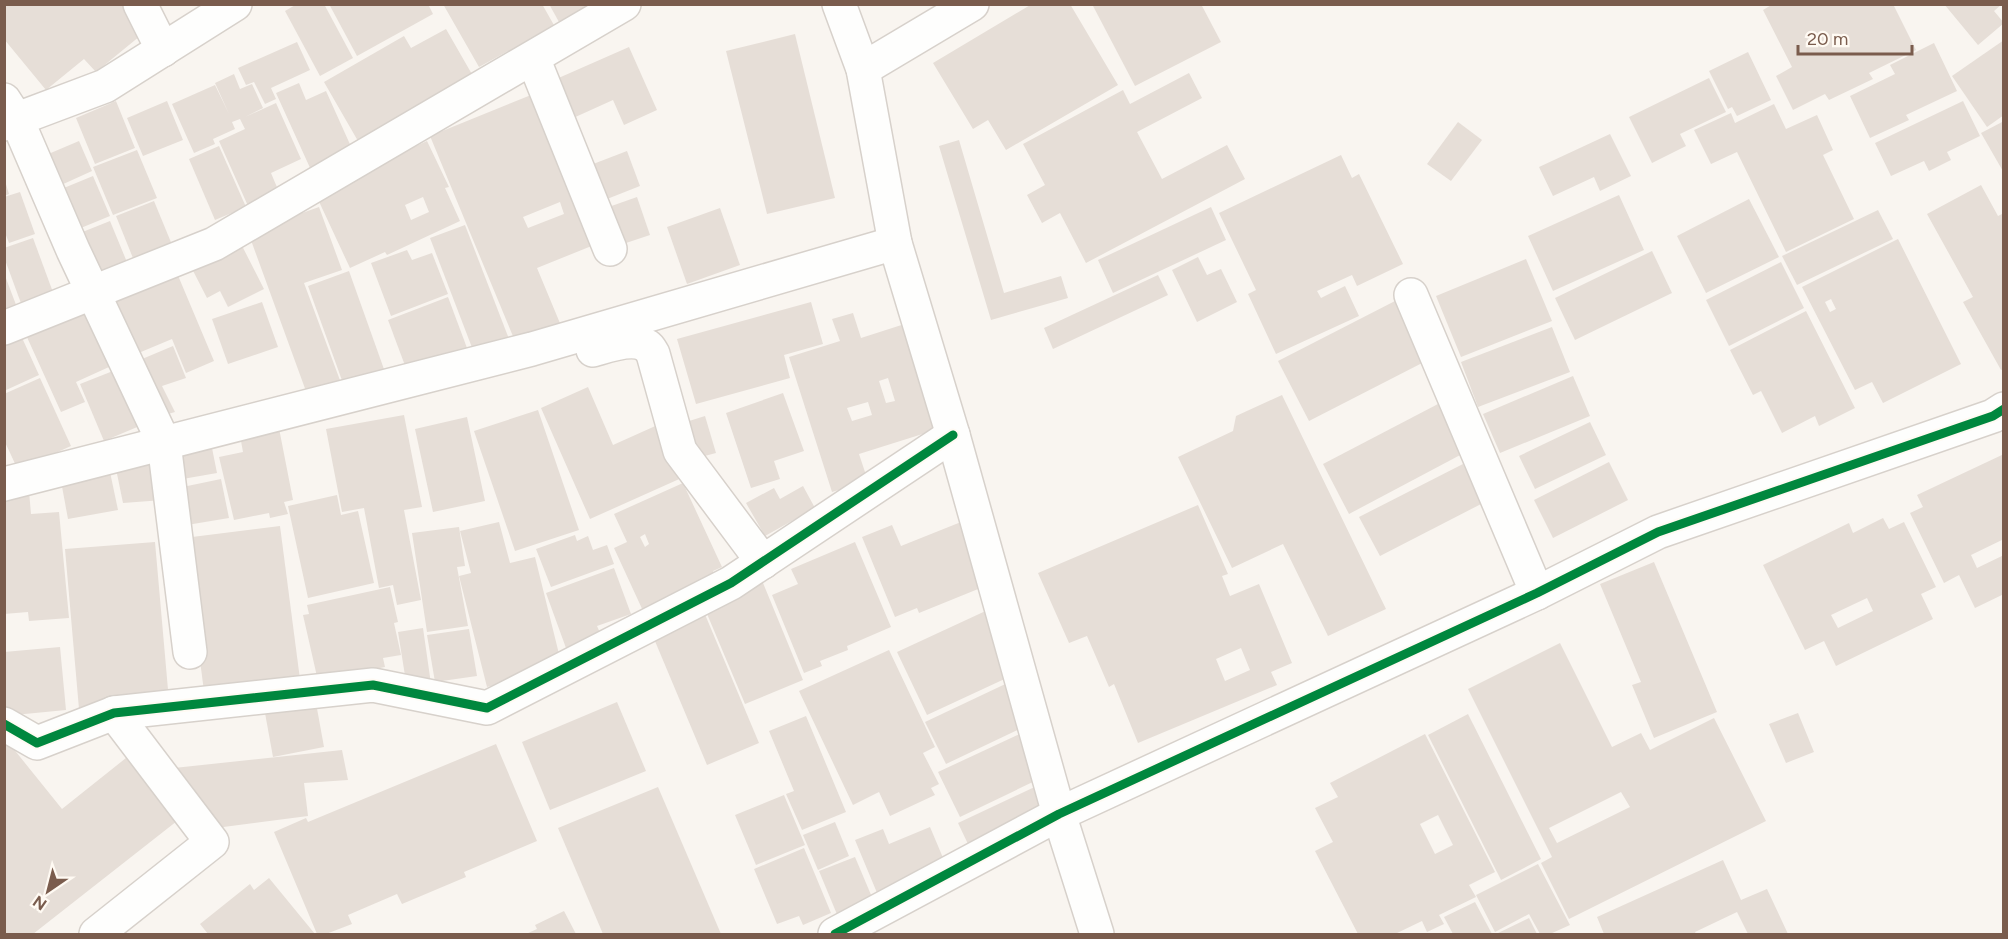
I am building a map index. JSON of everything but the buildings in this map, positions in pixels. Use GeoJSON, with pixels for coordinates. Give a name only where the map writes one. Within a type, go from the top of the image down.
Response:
{"type":"FeatureCollection","features":[{"type":"Feature","properties":{"kind":"street"},"geometry":{"type":"LineString","coordinates":[[140,4],[163,50]]}},
{"type":"Feature","properties":{"kind":"street"},"geometry":{"type":"LineString","coordinates":[[190,652],[164,442],[8,115],[105,86],[236,4]]}},
{"type":"Feature","properties":{"kind":"street"},"geometry":{"type":"LineString","coordinates":[[4,328],[214,244],[624,4]]}},
{"type":"Feature","properties":{"kind":"street"},"geometry":{"type":"LineString","coordinates":[[838,4],[863,69],[895,243],[953,435],[1059,814],[1097,934]]}},
{"type":"Feature","properties":{"kind":"street"},"geometry":{"type":"LineString","coordinates":[[863,69],[972,4]]}},
{"type":"Feature","properties":{"kind":"street"},"geometry":{"type":"LineString","coordinates":[[533,58],[610,249]]}},
{"type":"Feature","properties":{"kind":"street"},"geometry":{"type":"LineString","coordinates":[[4,484],[532,349],[895,243]]}},
{"type":"Feature","properties":{"kind":"street"},"geometry":{"type":"LineString","coordinates":[[1411,295],[1538,593]]}},
{"type":"Feature","properties":{"kind":"street"},"geometry":{"type":"LineString","coordinates":[[304,425],[319,423],[620,343],[635,342],[646,345],[653,354],[680,451],[763,562]]}},
{"type":"Feature","properties":{"kind":"street"},"geometry":{"type":"LineString","coordinates":[[835,934],[1059,814],[1538,593],[1658,532],[1993,416],[2004,409]]}},
{"type":"Feature","properties":{"kind":"street"},"geometry":{"type":"LineString","coordinates":[[4,724],[38,743],[114,713],[373,686],[487,708],[731,584],[953,435]]}},
{"type":"Feature","properties":{"kind":"street"},"geometry":{"type":"LineString","coordinates":[[96,934],[212,842],[114,713]]}},
{"type":"Feature","properties":{"kind":"cycle path"},"geometry":{"type":"LineString","coordinates":[[835,934],[1059,814],[1537,593],[1658,532],[1993,416],[2004,409]]}},
{"type":"Feature","properties":{"kind":"cycle path"},"geometry":{"type":"LineString","coordinates":[[4,724],[37,743],[114,713],[373,685],[487,708],[731,583],[953,435]]}}]}
